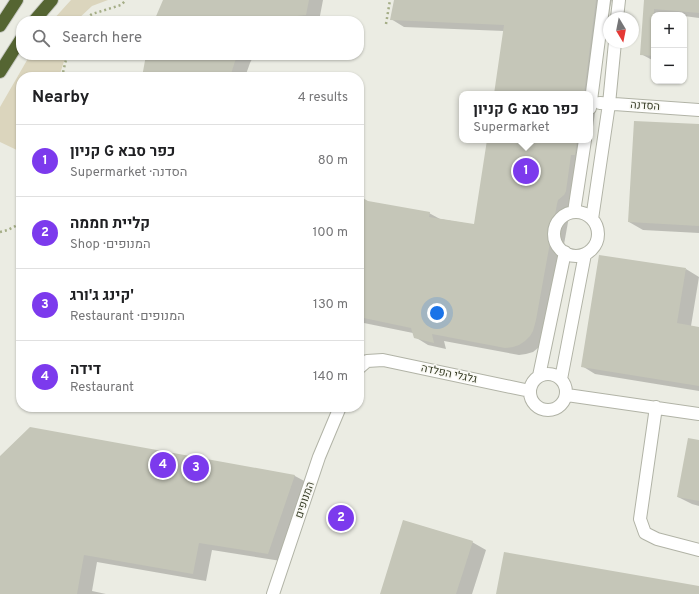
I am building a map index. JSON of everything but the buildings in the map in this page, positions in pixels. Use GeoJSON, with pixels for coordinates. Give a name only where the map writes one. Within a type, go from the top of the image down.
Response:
{"type":"FeatureCollection","features":[{"type":"Feature","properties":{"kind":"highway"},"geometry":{"type":"LineString","coordinates":[[0,26],[17,0]]}},
{"type":"Feature","properties":{"kind":"highway"},"geometry":{"type":"LineString","coordinates":[[38,16],[52,0]]}},
{"type":"Feature","properties":{"kind":"highway"},"geometry":{"type":"LineString","coordinates":[[0,72],[16,47]]}},
{"type":"Feature","properties":{"kind":"street"},"geometry":{"type":"LineString","coordinates":[[592,91],[604,0]]}},
{"type":"Feature","properties":{"kind":"street"},"geometry":{"type":"LineString","coordinates":[[618,12],[619,0]]}},
{"type":"Feature","properties":{"kind":"street"},"geometry":{"type":"LineString","coordinates":[[592,219],[609,104],[614,48]]}},
{"type":"Feature","properties":{"kind":"street","name":"הסדנה"},"geometry":{"type":"LineString","coordinates":[[593,105],[609,104],[699,110]]}},
{"type":"Feature","properties":{"kind":"street"},"geometry":{"type":"LineString","coordinates":[[574,212],[585,143]]}},
{"type":"Feature","properties":{"kind":"street"},"geometry":{"type":"LineString","coordinates":[[574,212],[580,212],[592,219],[596,225],[598,238],[595,245],[585,254],[571,255],[565,252],[556,242],[555,228],[562,217],[574,212]]}},
{"type":"Feature","properties":{"kind":"street"},"geometry":{"type":"LineString","coordinates":[[539,376],[565,252]]}},
{"type":"Feature","properties":{"kind":"street"},"geometry":{"type":"LineString","coordinates":[[561,379],[585,254]]}},
{"type":"Feature","properties":{"kind":"street","name":"גלגלי הפלדה"},"geometry":{"type":"LineString","coordinates":[[364,364],[384,360],[530,391]]}},
{"type":"Feature","properties":{"kind":"street"},"geometry":{"type":"LineString","coordinates":[[545,374],[556,375],[561,379],[565,383],[567,395],[561,406],[550,411],[543,410],[533,403],[530,397],[530,391],[534,380],[545,374]]}},
{"type":"Feature","properties":{"kind":"street"},"geometry":{"type":"LineString","coordinates":[[567,395],[699,414]]}},
{"type":"Feature","properties":{"kind":"street"},"geometry":{"type":"LineString","coordinates":[[656,408],[640,519],[645,533],[656,539],[699,550]]}},
{"type":"Feature","properties":{"kind":"street","name":"המנופים"},"geometry":{"type":"LineString","coordinates":[[273,594],[320,457],[338,412]]}},
{"type":"Feature","properties":{"kind":"path"},"geometry":{"type":"LineString","coordinates":[[89,16],[121,5],[126,0]]}},
{"type":"Feature","properties":{"kind":"path"},"geometry":{"type":"LineString","coordinates":[[386,24],[390,0]]}},
{"type":"Feature","properties":{"kind":"path"},"geometry":{"type":"LineString","coordinates":[[63,72],[66,60]]}},
{"type":"Feature","properties":{"kind":"path"},"geometry":{"type":"LineString","coordinates":[[0,232],[16,226]]}},
{"type":"Feature","properties":{"kind":"shaded area"},"geometry":{"type":"Polygon","coordinates":[[[71,0],[108,0],[92,6],[81,16],[57,16],[71,0]]]}},
{"type":"Feature","properties":{"kind":"shaded area"},"geometry":{"type":"Polygon","coordinates":[[[27,60],[64,60],[61,72],[20,72],[27,60]]]}},
{"type":"Feature","properties":{"kind":"shaded area"},"geometry":{"type":"Polygon","coordinates":[[[16,79],[16,150],[0,142],[0,107],[16,79]]]}},
{"type":"Feature","properties":{"kind":"place","name":"קניון G כפר סבא"},"geometry":{"type":"Point","coordinates":[526,171]}},
{"type":"Feature","properties":{"kind":"place","name":"דידה"},"geometry":{"type":"Point","coordinates":[163,465]}},
{"type":"Feature","properties":{"kind":"place","name":"קינג ג'ורג'"},"geometry":{"type":"Point","coordinates":[196,468]}},
{"type":"Feature","properties":{"kind":"place","name":"קליית חממה"},"geometry":{"type":"Point","coordinates":[341,518]}}]}
